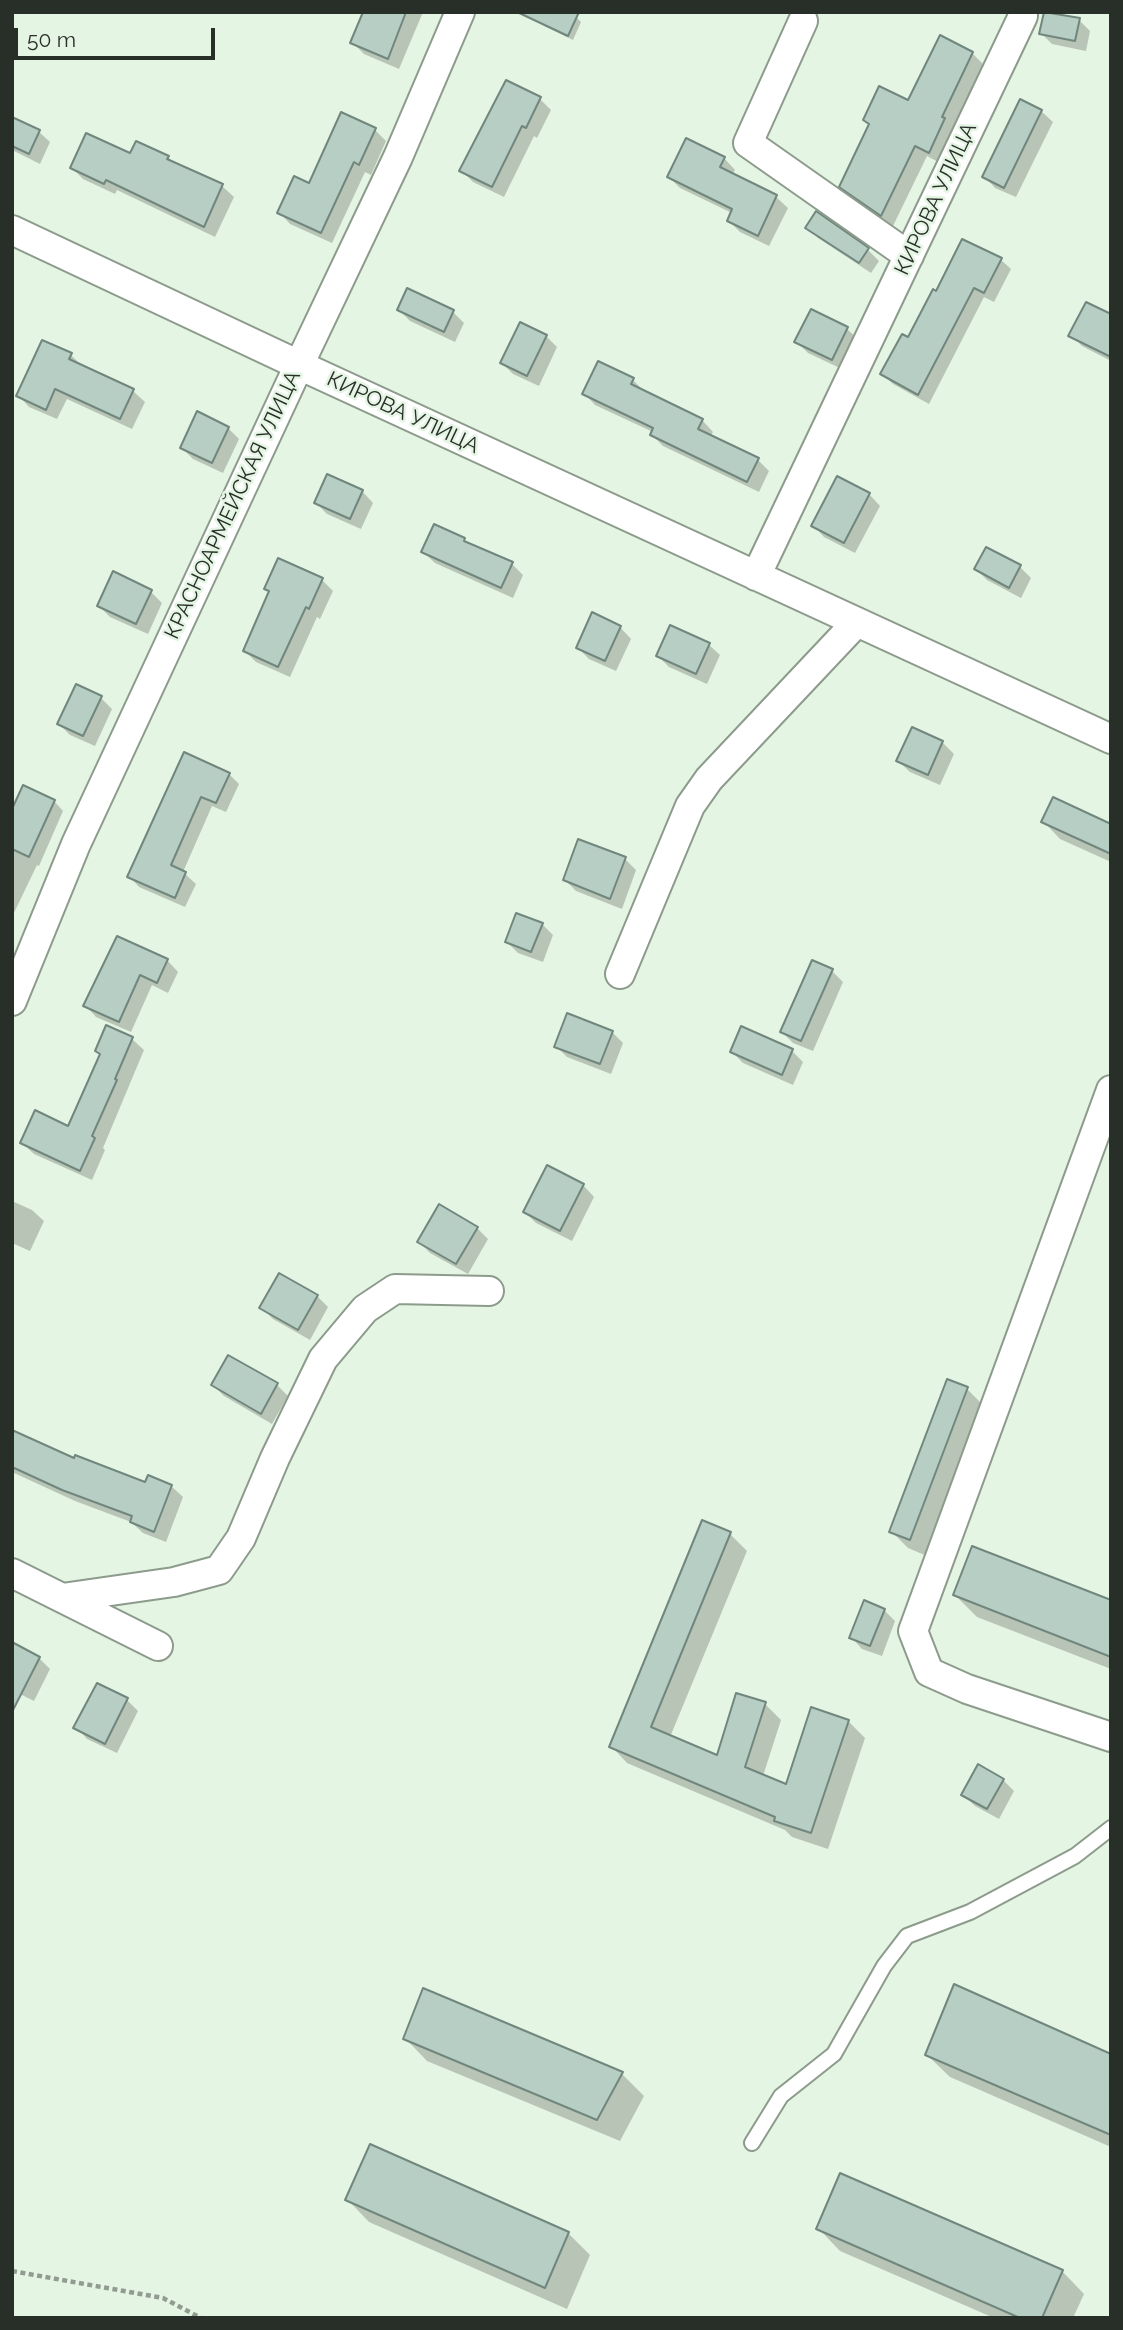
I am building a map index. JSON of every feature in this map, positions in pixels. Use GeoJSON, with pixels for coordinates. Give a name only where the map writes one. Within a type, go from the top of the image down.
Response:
{"type":"FeatureCollection","features":[{"type":"Feature","properties":{"kind":"street","name":"КРАСНОАРМЕЙСКАЯ УЛИЦА"},"geometry":{"type":"LineString","coordinates":[[12,1001],[76,844],[398,157],[460,12]]}},
{"type":"Feature","properties":{"kind":"street","name":"КИРОВА УЛИЦА"},"geometry":{"type":"LineString","coordinates":[[756,576],[1023,16],[1022,12]]}},
{"type":"Feature","properties":{"kind":"street"},"geometry":{"type":"LineString","coordinates":[[803,21],[748,143],[909,256]]}},
{"type":"Feature","properties":{"kind":"street","name":"КИРОВА УЛИЦА"},"geometry":{"type":"LineString","coordinates":[[12,230],[1111,739]]}},
{"type":"Feature","properties":{"kind":"street"},"geometry":{"type":"LineString","coordinates":[[620,974],[690,806],[709,779],[857,622]]}},
{"type":"Feature","properties":{"kind":"street"},"geometry":{"type":"LineString","coordinates":[[1111,1090],[913,1631],[929,1672],[967,1689],[1111,1737]]}},
{"type":"Feature","properties":{"kind":"street"},"geometry":{"type":"LineString","coordinates":[[62,1598],[174,1582],[219,1570],[241,1538],[275,1458],[323,1359],[365,1309],[395,1289],[489,1292]]}},
{"type":"Feature","properties":{"kind":"street"},"geometry":{"type":"LineString","coordinates":[[12,1573],[158,1646]]}},
{"type":"Feature","properties":{"kind":"lane"},"geometry":{"type":"LineString","coordinates":[[752,2143],[781,2096],[834,2054],[884,1966],[907,1936],[970,1912],[1075,1856],[1111,1828]]}},
{"type":"Feature","properties":{"kind":"path"},"geometry":{"type":"LineString","coordinates":[[12,2271],[163,2298],[201,2318]]}},
{"type":"Feature","properties":{"kind":"building"},"geometry":{"type":"Polygon","coordinates":[[[363,12],[406,12],[388,59],[350,43],[363,12]]]}},
{"type":"Feature","properties":{"kind":"building"},"geometry":{"type":"Polygon","coordinates":[[[517,12],[579,12],[568,36],[517,12]]]}},
{"type":"Feature","properties":{"kind":"building"},"geometry":{"type":"Polygon","coordinates":[[[1044,12],[1080,18],[1075,41],[1039,34],[1044,12]]]}},
{"type":"Feature","properties":{"kind":"building"},"geometry":{"type":"Polygon","coordinates":[[[940,35],[973,52],[942,117],[945,118],[929,153],[915,146],[881,216],[839,187],[869,124],[863,120],[879,86],[908,100],[940,35]]]}},
{"type":"Feature","properties":{"kind":"building"},"geometry":{"type":"Polygon","coordinates":[[[506,80],[541,97],[526,128],[522,126],[492,187],[459,171],[506,80]]]}},
{"type":"Feature","properties":{"kind":"building"},"geometry":{"type":"Polygon","coordinates":[[[1020,99],[1042,110],[1004,188],[982,177],[1020,99]]]}},
{"type":"Feature","properties":{"kind":"building"},"geometry":{"type":"Polygon","coordinates":[[[341,112],[376,128],[359,165],[354,162],[321,233],[277,213],[294,176],[309,183],[341,112]]]}},
{"type":"Feature","properties":{"kind":"building"},"geometry":{"type":"Polygon","coordinates":[[[12,117],[40,130],[29,154],[12,146],[12,117]]]}},
{"type":"Feature","properties":{"kind":"building"},"geometry":{"type":"Polygon","coordinates":[[[86,133],[130,153],[136,141],[169,156],[167,159],[223,184],[204,227],[106,180],[104,184],[70,168],[86,133]]]}},
{"type":"Feature","properties":{"kind":"building"},"geometry":{"type":"Polygon","coordinates":[[[686,138],[725,157],[720,167],[777,195],[758,236],[727,221],[732,209],[667,177],[686,138]]]}},
{"type":"Feature","properties":{"kind":"building"},"geometry":{"type":"Polygon","coordinates":[[[816,211],[869,248],[859,263],[805,228],[816,211]]]}},
{"type":"Feature","properties":{"kind":"building"},"geometry":{"type":"Polygon","coordinates":[[[962,239],[1002,258],[984,293],[974,288],[918,395],[880,374],[902,334],[908,337],[933,289],[936,291],[962,239]]]}},
{"type":"Feature","properties":{"kind":"building"},"geometry":{"type":"Polygon","coordinates":[[[407,288],[454,310],[444,332],[397,310],[407,288]]]}},
{"type":"Feature","properties":{"kind":"building"},"geometry":{"type":"Polygon","coordinates":[[[1086,302],[1111,314],[1111,357],[1068,336],[1086,302]]]}},
{"type":"Feature","properties":{"kind":"building"},"geometry":{"type":"Polygon","coordinates":[[[811,309],[848,327],[832,360],[794,342],[811,309]]]}},
{"type":"Feature","properties":{"kind":"building"},"geometry":{"type":"Polygon","coordinates":[[[520,322],[547,335],[527,376],[500,363],[520,322]]]}},
{"type":"Feature","properties":{"kind":"building"},"geometry":{"type":"Polygon","coordinates":[[[42,340],[72,353],[69,359],[134,389],[120,419],[55,389],[46,410],[16,396],[42,340]]]}},
{"type":"Feature","properties":{"kind":"building"},"geometry":{"type":"Polygon","coordinates":[[[598,361],[634,378],[631,384],[703,419],[698,429],[759,458],[747,482],[650,435],[653,428],[582,394],[598,361]]]}},
{"type":"Feature","properties":{"kind":"building"},"geometry":{"type":"Polygon","coordinates":[[[197,411],[229,427],[212,463],[180,448],[197,411]]]}},
{"type":"Feature","properties":{"kind":"building"},"geometry":{"type":"Polygon","coordinates":[[[327,474],[363,490],[350,519],[314,503],[327,474]]]}},
{"type":"Feature","properties":{"kind":"building"},"geometry":{"type":"Polygon","coordinates":[[[837,476],[870,493],[844,543],[811,526],[837,476]]]}},
{"type":"Feature","properties":{"kind":"building"},"geometry":{"type":"Polygon","coordinates":[[[434,524],[465,538],[464,541],[513,562],[501,588],[421,552],[434,524]]]}},
{"type":"Feature","properties":{"kind":"building"},"geometry":{"type":"Polygon","coordinates":[[[986,547],[1021,565],[1009,588],[974,569],[986,547]]]}},
{"type":"Feature","properties":{"kind":"building"},"geometry":{"type":"Polygon","coordinates":[[[278,558],[323,578],[278,667],[243,651],[269,591],[264,589],[278,558]]]}},
{"type":"Feature","properties":{"kind":"building"},"geometry":{"type":"Polygon","coordinates":[[[113,571],[152,590],[136,624],[97,606],[113,571]]]}},
{"type":"Feature","properties":{"kind":"building"},"geometry":{"type":"Polygon","coordinates":[[[592,612],[621,626],[605,661],[576,648],[592,612]]]}},
{"type":"Feature","properties":{"kind":"building"},"geometry":{"type":"Polygon","coordinates":[[[670,625],[710,643],[696,674],[656,656],[670,625]]]}},
{"type":"Feature","properties":{"kind":"building"},"geometry":{"type":"Polygon","coordinates":[[[76,684],[102,696],[83,736],[57,724],[76,684]]]}},
{"type":"Feature","properties":{"kind":"building"},"geometry":{"type":"Polygon","coordinates":[[[912,727],[943,741],[928,775],[896,761],[912,727]]]}},
{"type":"Feature","properties":{"kind":"building"},"geometry":{"type":"Polygon","coordinates":[[[184,752],[230,773],[216,803],[201,797],[171,865],[186,872],[175,898],[127,877],[184,752]]]}},
{"type":"Feature","properties":{"kind":"building"},"geometry":{"type":"Polygon","coordinates":[[[23,785],[55,800],[29,857],[12,849],[12,809],[23,785]]]}},
{"type":"Feature","properties":{"kind":"building"},"geometry":{"type":"Polygon","coordinates":[[[1053,797],[1111,824],[1111,854],[1041,822],[1053,797]]]}},
{"type":"Feature","properties":{"kind":"building"},"geometry":{"type":"Polygon","coordinates":[[[578,839],[626,857],[610,899],[563,880],[578,839]]]}},
{"type":"Feature","properties":{"kind":"building"},"geometry":{"type":"Polygon","coordinates":[[[516,913],[543,923],[531,952],[505,942],[516,913]]]}},
{"type":"Feature","properties":{"kind":"building"},"geometry":{"type":"Polygon","coordinates":[[[117,936],[168,959],[157,983],[140,975],[119,1022],[83,1006],[117,936]]]}},
{"type":"Feature","properties":{"kind":"building"},"geometry":{"type":"Polygon","coordinates":[[[812,960],[833,969],[801,1041],[780,1032],[812,960]]]}},
{"type":"Feature","properties":{"kind":"building"},"geometry":{"type":"Polygon","coordinates":[[[567,1013],[613,1031],[600,1064],[554,1047],[567,1013]]]}},
{"type":"Feature","properties":{"kind":"building"},"geometry":{"type":"Polygon","coordinates":[[[106,1025],[133,1037],[80,1171],[20,1143],[35,1110],[68,1126],[100,1054],[95,1051],[106,1025]]]}},
{"type":"Feature","properties":{"kind":"building"},"geometry":{"type":"Polygon","coordinates":[[[741,1026],[793,1049],[782,1075],[730,1052],[741,1026]]]}},
{"type":"Feature","properties":{"kind":"building"},"geometry":{"type":"Polygon","coordinates":[[[547,1165],[584,1184],[560,1231],[523,1212],[547,1165]]]}},
{"type":"Feature","properties":{"kind":"building"},"geometry":{"type":"Polygon","coordinates":[[[439,1204],[478,1227],[456,1264],[417,1242],[439,1204]]]}},
{"type":"Feature","properties":{"kind":"building"},"geometry":{"type":"Polygon","coordinates":[[[279,1273],[318,1295],[298,1330],[259,1308],[279,1273]]]}},
{"type":"Feature","properties":{"kind":"building"},"geometry":{"type":"Polygon","coordinates":[[[228,1355],[278,1383],[261,1414],[211,1385],[228,1355]]]}},
{"type":"Feature","properties":{"kind":"building"},"geometry":{"type":"Polygon","coordinates":[[[947,1379],[968,1387],[910,1540],[889,1532],[947,1379]]]}},
{"type":"Feature","properties":{"kind":"building"},"geometry":{"type":"Polygon","coordinates":[[[12,1430],[74,1458],[75,1455],[145,1482],[148,1475],[172,1485],[154,1532],[130,1522],[132,1516],[62,1490],[12,1467],[12,1430]]]}},
{"type":"Feature","properties":{"kind":"building"},"geometry":{"type":"Polygon","coordinates":[[[702,1520],[731,1532],[651,1727],[717,1755],[736,1693],[766,1702],[745,1767],[786,1784],[811,1707],[849,1720],[811,1833],[774,1821],[775,1817],[609,1747],[702,1520]]]}},
{"type":"Feature","properties":{"kind":"building"},"geometry":{"type":"Polygon","coordinates":[[[972,1546],[1111,1600],[1111,1657],[953,1595],[972,1546]]]}},
{"type":"Feature","properties":{"kind":"building"},"geometry":{"type":"Polygon","coordinates":[[[864,1600],[885,1609],[870,1646],[849,1638],[864,1600]]]}},
{"type":"Feature","properties":{"kind":"building"},"geometry":{"type":"Polygon","coordinates":[[[12,1642],[40,1657],[12,1712],[12,1642]]]}},
{"type":"Feature","properties":{"kind":"building"},"geometry":{"type":"Polygon","coordinates":[[[97,1683],[128,1698],[105,1744],[73,1728],[97,1683]]]}},
{"type":"Feature","properties":{"kind":"building"},"geometry":{"type":"Polygon","coordinates":[[[978,1764],[1004,1779],[987,1809],[961,1795],[978,1764]]]}},
{"type":"Feature","properties":{"kind":"building"},"geometry":{"type":"Polygon","coordinates":[[[954,1984],[1111,2054],[1111,2135],[925,2055],[954,1984]]]}},
{"type":"Feature","properties":{"kind":"building"},"geometry":{"type":"Polygon","coordinates":[[[423,1988],[623,2072],[597,2120],[403,2039],[423,1988]]]}},
{"type":"Feature","properties":{"kind":"building"},"geometry":{"type":"Polygon","coordinates":[[[370,2144],[569,2232],[545,2288],[345,2200],[370,2144]]]}},
{"type":"Feature","properties":{"kind":"building"},"geometry":{"type":"Polygon","coordinates":[[[840,2173],[1063,2270],[1042,2318],[1020,2318],[816,2229],[840,2173]]]}}]}
